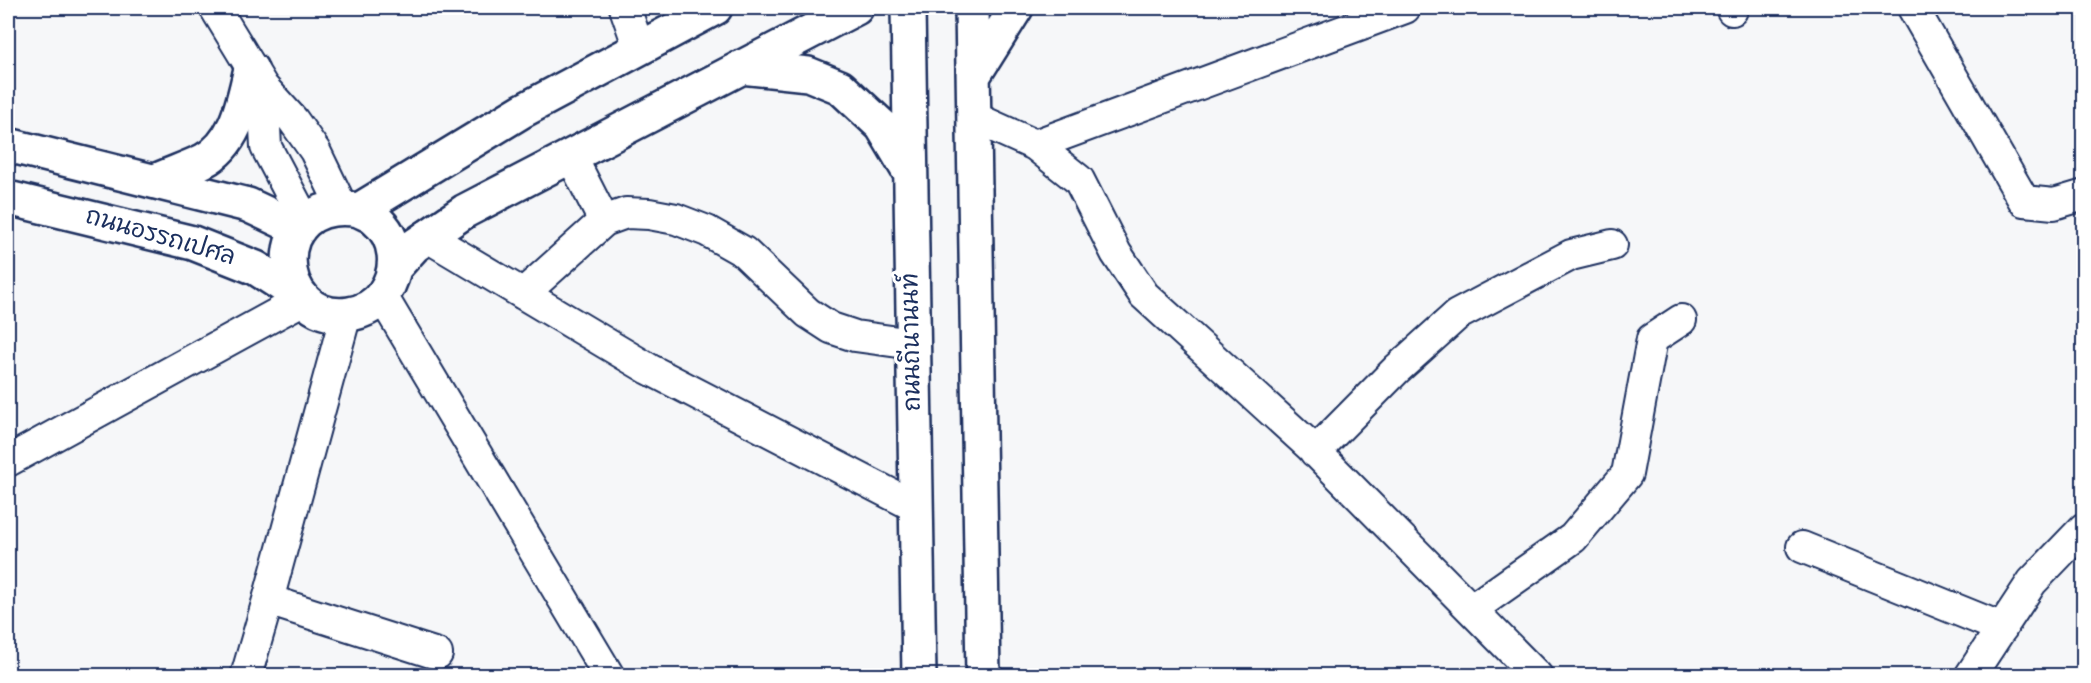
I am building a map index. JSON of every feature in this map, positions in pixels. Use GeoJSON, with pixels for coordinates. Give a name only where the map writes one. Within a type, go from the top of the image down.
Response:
{"type":"FeatureCollection","features":[{"type":"Feature","properties":{"kind":"main road"},"geometry":{"type":"LineString","coordinates":[[716,8],[522,111],[351,209],[322,211],[302,225],[291,242],[288,257],[289,272],[295,286],[316,308],[330,314],[360,312],[372,305],[414,246],[465,211],[856,8]]}},
{"type":"Feature","properties":{"kind":"main road","name":"ถนนถีนานนท์"},"geometry":{"type":"LineString","coordinates":[[908,8],[919,675]]}},
{"type":"Feature","properties":{"kind":"main road"},"geometry":{"type":"LineString","coordinates":[[972,8],[983,675]]}},
{"type":"Feature","properties":{"kind":"main road"},"geometry":{"type":"LineString","coordinates":[[974,75],[1016,8]]}},
{"type":"Feature","properties":{"kind":"main road"},"geometry":{"type":"LineString","coordinates":[[741,67],[808,74],[840,87],[882,126],[911,175]]}},
{"type":"Feature","properties":{"kind":"main road"},"geometry":{"type":"LineString","coordinates":[[155,181],[205,160],[226,142],[257,78]]}},
{"type":"Feature","properties":{"kind":"main road"},"geometry":{"type":"LineString","coordinates":[[8,145],[248,205],[302,225]]}},
{"type":"Feature","properties":{"kind":"main road","name":"ถนนอรรถเปศล"},"geometry":{"type":"LineString","coordinates":[[8,198],[194,243],[256,268],[304,298]]}},
{"type":"Feature","properties":{"kind":"main road"},"geometry":{"type":"LineString","coordinates":[[351,209],[375,219],[387,232],[394,249],[388,281]]}},
{"type":"Feature","properties":{"kind":"street"},"geometry":{"type":"LineString","coordinates":[[215,8],[257,78],[315,150],[351,209]]}},
{"type":"Feature","properties":{"kind":"street"},"geometry":{"type":"LineString","coordinates":[[625,8],[639,48]]}},
{"type":"Feature","properties":{"kind":"street"},"geometry":{"type":"LineString","coordinates":[[1035,145],[1405,8]]}},
{"type":"Feature","properties":{"kind":"street"},"geometry":{"type":"LineString","coordinates":[[1913,8],[2024,201],[2054,204],[2084,195]]}},
{"type":"Feature","properties":{"kind":"street"},"geometry":{"type":"LineString","coordinates":[[257,78],[266,147],[302,225]]}},
{"type":"Feature","properties":{"kind":"street"},"geometry":{"type":"LineString","coordinates":[[975,118],[1035,145],[1079,180],[1116,253],[1144,295],[1315,452],[1537,675]]}},
{"type":"Feature","properties":{"kind":"street"},"geometry":{"type":"LineString","coordinates":[[557,163],[604,221]]}},
{"type":"Feature","properties":{"kind":"street"},"geometry":{"type":"LineString","coordinates":[[523,294],[604,221],[626,213],[649,214],[676,219],[707,231],[744,252],[808,313],[831,328],[855,336],[913,345]]}},
{"type":"Feature","properties":{"kind":"street"},"geometry":{"type":"LineString","coordinates":[[426,236],[649,369],[916,507]]}},
{"type":"Feature","properties":{"kind":"street"},"geometry":{"type":"LineString","coordinates":[[1315,452],[1397,369],[1457,315],[1571,255],[1612,245]]}},
{"type":"Feature","properties":{"kind":"street"},"geometry":{"type":"LineString","coordinates":[[388,281],[609,675]]}},
{"type":"Feature","properties":{"kind":"street"},"geometry":{"type":"LineString","coordinates":[[8,461],[304,298]]}},
{"type":"Feature","properties":{"kind":"street"},"geometry":{"type":"LineString","coordinates":[[246,675],[346,314]]}},
{"type":"Feature","properties":{"kind":"street"},"geometry":{"type":"LineString","coordinates":[[1472,609],[1573,538],[1627,474],[1652,339],[1682,320]]}},
{"type":"Feature","properties":{"kind":"street"},"geometry":{"type":"LineString","coordinates":[[1971,675],[2032,582],[2084,528]]}},
{"type":"Feature","properties":{"kind":"street"},"geometry":{"type":"LineString","coordinates":[[1802,546],[2002,628]]}},
{"type":"Feature","properties":{"kind":"street"},"geometry":{"type":"LineString","coordinates":[[268,600],[437,654]]}}]}
